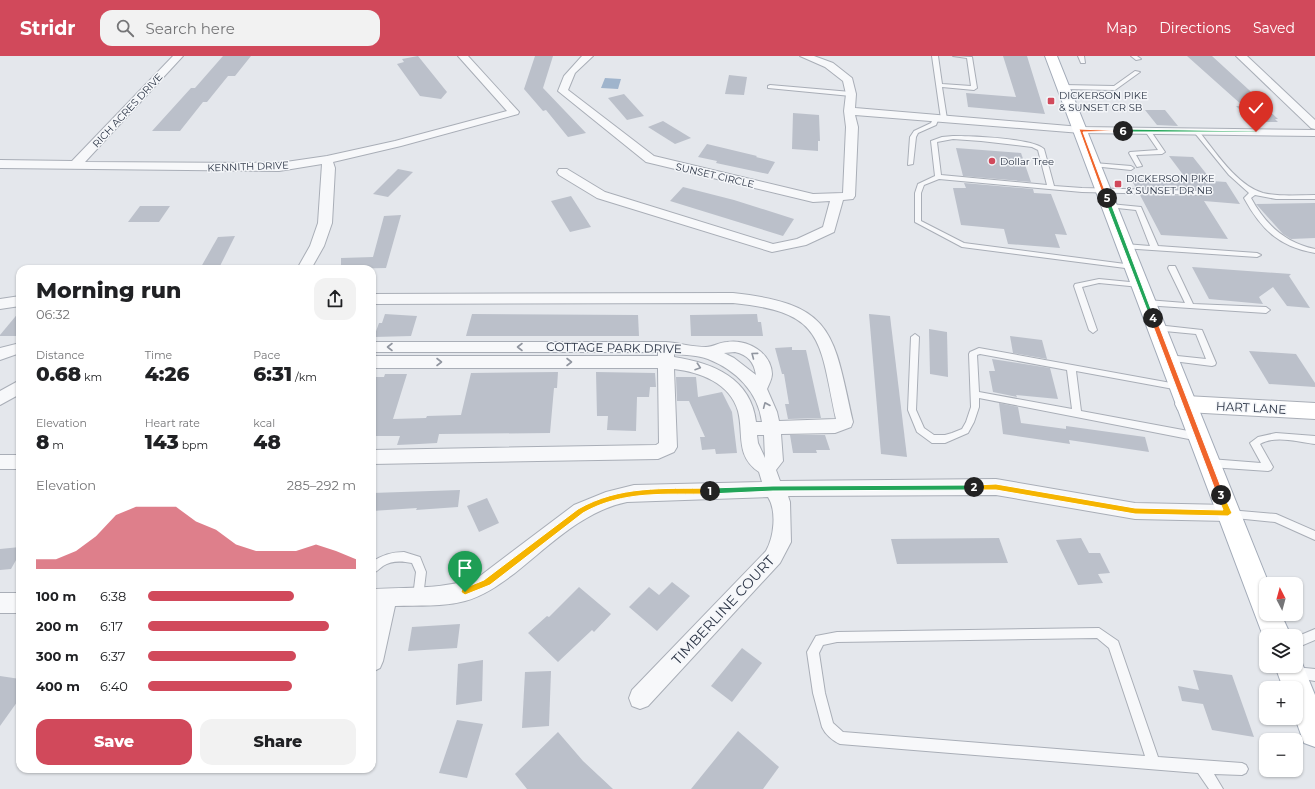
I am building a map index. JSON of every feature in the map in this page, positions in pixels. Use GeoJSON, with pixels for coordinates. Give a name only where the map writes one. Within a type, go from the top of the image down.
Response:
{"type":"FeatureCollection","features":[{"type":"Feature","properties":{"kind":"main road"},"geometry":{"type":"LineString","coordinates":[[1051,56],[1081,130],[1199,436],[1208,463],[1259,590]]}},
{"type":"Feature","properties":{"kind":"main road","name":"HART LANE"},"geometry":{"type":"LineString","coordinates":[[1183,395],[1315,411]]}},
{"type":"Feature","properties":{"kind":"main road"},"geometry":{"type":"LineString","coordinates":[[1299,673],[1315,732]]}},
{"type":"Feature","properties":{"kind":"street","name":"RICH ACRES DRIVE"},"geometry":{"type":"LineString","coordinates":[[76,164],[178,56]]}},
{"type":"Feature","properties":{"kind":"street","name":"KENNITH DRIVE"},"geometry":{"type":"LineString","coordinates":[[0,164],[279,167],[327,160],[397,144],[514,112],[463,56]]}},
{"type":"Feature","properties":{"kind":"street","name":"SUNSET CIRCLE"},"geometry":{"type":"LineString","coordinates":[[588,56],[565,78],[563,91],[650,160],[813,198],[838,196]]}},
{"type":"Feature","properties":{"kind":"street"},"geometry":{"type":"LineString","coordinates":[[563,172],[601,195],[772,248],[787,248],[806,242],[829,229],[838,196],[849,196],[852,127],[849,111],[851,94],[848,80],[829,65],[805,56]]}},
{"type":"Feature","properties":{"kind":"street"},"geometry":{"type":"LineString","coordinates":[[1241,56],[1315,126]]}},
{"type":"Feature","properties":{"kind":"street"},"geometry":{"type":"LineString","coordinates":[[849,111],[1081,130],[1315,133]]}},
{"type":"Feature","properties":{"kind":"street"},"geometry":{"type":"LineString","coordinates":[[306,265],[317,246],[325,222],[329,168],[327,160]]}},
{"type":"Feature","properties":{"kind":"street"},"geometry":{"type":"LineString","coordinates":[[376,301],[733,298],[762,301],[783,306],[812,323],[822,336],[830,354],[845,422],[835,426],[748,429]]}},
{"type":"Feature","properties":{"kind":"street"},"geometry":{"type":"LineString","coordinates":[[0,304],[16,302]]}},
{"type":"Feature","properties":{"kind":"street"},"geometry":{"type":"LineString","coordinates":[[710,352],[717,348],[730,346],[739,347],[756,355],[761,361],[764,376],[759,389]]}},
{"type":"Feature","properties":{"kind":"street","name":"COTTAGE PARK DRIVE"},"geometry":{"type":"LineString","coordinates":[[376,347],[666,354],[713,373],[729,384],[738,395],[746,411],[749,443],[756,461],[767,468],[773,489]]}},
{"type":"Feature","properties":{"kind":"street"},"geometry":{"type":"LineString","coordinates":[[0,354],[11,348],[16,348]]}},
{"type":"Feature","properties":{"kind":"street","name":"COTTAGE PARK DRIVE"},"geometry":{"type":"LineString","coordinates":[[376,362],[710,352],[742,372],[759,389],[769,412],[770,428],[774,446],[774,461],[767,468]]}},
{"type":"Feature","properties":{"kind":"street"},"geometry":{"type":"LineString","coordinates":[[376,457],[658,452],[668,447],[666,354]]}},
{"type":"Feature","properties":{"kind":"street"},"geometry":{"type":"LineString","coordinates":[[0,399],[16,389]]}},
{"type":"Feature","properties":{"kind":"street"},"geometry":{"type":"LineString","coordinates":[[0,462],[16,462]]}},
{"type":"Feature","properties":{"kind":"street"},"geometry":{"type":"LineString","coordinates":[[376,625],[379,598],[418,597],[465,592],[487,582],[581,511],[612,496],[634,493],[773,489],[996,487],[1135,511],[1228,513]]}},
{"type":"Feature","properties":{"kind":"street","name":"TIMBERLINE COURT"},"geometry":{"type":"LineString","coordinates":[[640,698],[774,558],[781,542],[782,524],[781,502],[773,489]]}},
{"type":"Feature","properties":{"kind":"street"},"geometry":{"type":"LineString","coordinates":[[0,603],[16,603]]}},
{"type":"Feature","properties":{"kind":"lane"},"geometry":{"type":"LineString","coordinates":[[910,164],[913,137],[916,132],[934,124],[940,119],[939,85],[935,56]]}},
{"type":"Feature","properties":{"kind":"lane"},"geometry":{"type":"LineString","coordinates":[[939,85],[974,88],[969,57],[956,56]]}},
{"type":"Feature","properties":{"kind":"lane"},"geometry":{"type":"LineString","coordinates":[[1081,56],[1083,62]]}},
{"type":"Feature","properties":{"kind":"lane"},"geometry":{"type":"LineString","coordinates":[[1063,87],[1115,88],[1136,72]]}},
{"type":"Feature","properties":{"kind":"lane"},"geometry":{"type":"LineString","coordinates":[[770,87],[851,94]]}},
{"type":"Feature","properties":{"kind":"lane"},"geometry":{"type":"LineString","coordinates":[[1139,166],[1132,153],[1162,152],[1148,131]]}},
{"type":"Feature","properties":{"kind":"lane"},"geometry":{"type":"LineString","coordinates":[[1196,132],[1243,186],[1254,192],[1275,197],[1315,197]]}},
{"type":"Feature","properties":{"kind":"lane"},"geometry":{"type":"LineString","coordinates":[[938,178],[934,141],[940,138],[955,138],[1033,145],[1041,150],[1051,187]]}},
{"type":"Feature","properties":{"kind":"lane"},"geometry":{"type":"LineString","coordinates":[[1094,165],[1131,168]]}},
{"type":"Feature","properties":{"kind":"lane"},"geometry":{"type":"LineString","coordinates":[[1133,267],[962,245],[918,222],[918,193],[921,184],[938,178],[1051,187],[1107,199],[1138,208],[1155,248]]}},
{"type":"Feature","properties":{"kind":"lane"},"geometry":{"type":"LineString","coordinates":[[1254,192],[1247,198],[1254,211],[1278,237],[1291,246],[1315,251]]}},
{"type":"Feature","properties":{"kind":"lane"},"geometry":{"type":"LineString","coordinates":[[1107,199],[1204,193]]}},
{"type":"Feature","properties":{"kind":"lane"},"geometry":{"type":"LineString","coordinates":[[1125,246],[1257,255]]}},
{"type":"Feature","properties":{"kind":"lane"},"geometry":{"type":"LineString","coordinates":[[1172,268],[1190,306]]}},
{"type":"Feature","properties":{"kind":"lane"},"geometry":{"type":"LineString","coordinates":[[1093,330],[1078,286],[1099,281],[1190,306],[1266,310]]}},
{"type":"Feature","properties":{"kind":"lane"},"geometry":{"type":"LineString","coordinates":[[1157,328],[1199,332],[1212,363],[1168,358]]}},
{"type":"Feature","properties":{"kind":"lane"},"geometry":{"type":"LineString","coordinates":[[914,337],[912,410],[920,430],[932,438],[945,439],[965,431],[975,407],[973,354],[979,351],[1071,368],[1183,395]]}},
{"type":"Feature","properties":{"kind":"lane"},"geometry":{"type":"LineString","coordinates":[[1071,368],[1077,413]]}},
{"type":"Feature","properties":{"kind":"lane"},"geometry":{"type":"LineString","coordinates":[[974,394],[1199,436]]}},
{"type":"Feature","properties":{"kind":"lane"},"geometry":{"type":"LineString","coordinates":[[1208,463],[1268,467],[1255,443],[1260,439],[1269,437],[1315,440]]}},
{"type":"Feature","properties":{"kind":"lane"},"geometry":{"type":"LineString","coordinates":[[1228,513],[1276,518],[1315,536]]}},
{"type":"Feature","properties":{"kind":"lane"},"geometry":{"type":"LineString","coordinates":[[376,566],[386,559],[397,556],[416,560],[421,572],[418,597]]}},
{"type":"Feature","properties":{"kind":"lane"},"geometry":{"type":"LineString","coordinates":[[1154,763],[1114,645],[1099,633],[837,637],[820,640],[813,652],[819,693],[828,727],[840,738],[1201,767],[1242,769]]}},
{"type":"Feature","properties":{"kind":"lane"},"geometry":{"type":"LineString","coordinates":[[1303,640],[1315,634]]}},
{"type":"Feature","properties":{"kind":"lane"},"geometry":{"type":"LineString","coordinates":[[1201,767],[1217,789]]}},
{"type":"Feature","properties":{"kind":"water"},"geometry":{"type":"Polygon","coordinates":[[[605,78],[621,79],[618,89],[601,88],[605,78]]]}},
{"type":"Feature","properties":{"kind":"building"},"geometry":{"type":"Polygon","coordinates":[[[223,56],[251,56],[235,76],[228,76],[207,102],[203,102],[180,131],[152,131],[191,88],[195,88],[223,56]]]}},
{"type":"Feature","properties":{"kind":"building"},"geometry":{"type":"Polygon","coordinates":[[[418,56],[447,92],[441,99],[420,96],[397,64],[404,62],[402,59],[418,56]]]}},
{"type":"Feature","properties":{"kind":"building"},"geometry":{"type":"Polygon","coordinates":[[[535,56],[553,56],[543,88],[586,133],[568,137],[546,110],[543,111],[524,89],[535,56]]]}},
{"type":"Feature","properties":{"kind":"building"},"geometry":{"type":"Polygon","coordinates":[[[1003,56],[1027,56],[1045,114],[968,107],[966,93],[1016,97],[1003,56]]]}},
{"type":"Feature","properties":{"kind":"building"},"geometry":{"type":"Polygon","coordinates":[[[1187,56],[1212,56],[1260,100],[1258,100],[1278,119],[1275,119],[1278,122],[1252,122],[1236,106],[1243,106],[1187,56]]]}},
{"type":"Feature","properties":{"kind":"building"},"geometry":{"type":"Polygon","coordinates":[[[729,75],[747,77],[744,95],[725,94],[729,75]]]}},
{"type":"Feature","properties":{"kind":"building"},"geometry":{"type":"Polygon","coordinates":[[[624,94],[644,116],[627,120],[608,98],[624,94]]]}},
{"type":"Feature","properties":{"kind":"building"},"geometry":{"type":"Polygon","coordinates":[[[1145,110],[1165,110],[1178,126],[1157,125],[1145,110]]]}},
{"type":"Feature","properties":{"kind":"building"},"geometry":{"type":"Polygon","coordinates":[[[793,113],[819,115],[820,141],[818,141],[818,151],[792,149],[793,113]]]}},
{"type":"Feature","properties":{"kind":"building"},"geometry":{"type":"Polygon","coordinates":[[[663,121],[691,138],[675,144],[648,127],[663,121]]]}},
{"type":"Feature","properties":{"kind":"building"},"geometry":{"type":"Polygon","coordinates":[[[707,144],[775,162],[768,174],[716,163],[717,161],[698,157],[707,144]]]}},
{"type":"Feature","properties":{"kind":"building","name":"Dollar Tree"},"geometry":{"type":"Polygon","coordinates":[[[956,148],[1021,153],[1031,182],[963,176],[956,148]]]}},
{"type":"Feature","properties":{"kind":"building"},"geometry":{"type":"Polygon","coordinates":[[[1169,156],[1193,157],[1212,181],[1226,182],[1240,204],[1204,201],[1228,239],[1161,235],[1140,195],[1204,196],[1208,193],[1204,190],[1136,188],[1131,179],[1187,180],[1169,156]]]}},
{"type":"Feature","properties":{"kind":"building"},"geometry":{"type":"Polygon","coordinates":[[[398,169],[413,172],[388,197],[373,194],[398,169]]]}},
{"type":"Feature","properties":{"kind":"building"},"geometry":{"type":"Polygon","coordinates":[[[964,183],[1033,189],[1034,193],[1051,194],[1067,235],[1055,234],[1060,248],[1008,244],[1004,229],[961,225],[953,188],[966,188],[964,183]]]}},
{"type":"Feature","properties":{"kind":"building"},"geometry":{"type":"Polygon","coordinates":[[[683,187],[734,200],[794,219],[783,236],[670,201],[683,187]]]}},
{"type":"Feature","properties":{"kind":"building"},"geometry":{"type":"Polygon","coordinates":[[[571,196],[591,227],[570,232],[551,201],[571,196]]]}},
{"type":"Feature","properties":{"kind":"building"},"geometry":{"type":"Polygon","coordinates":[[[1315,203],[1315,238],[1291,239],[1283,234],[1256,204],[1315,203]]]}},
{"type":"Feature","properties":{"kind":"building"},"geometry":{"type":"Polygon","coordinates":[[[140,206],[170,206],[159,222],[128,222],[140,206]]]}},
{"type":"Feature","properties":{"kind":"building"},"geometry":{"type":"Polygon","coordinates":[[[401,215],[386,268],[376,268],[376,265],[341,265],[341,258],[373,257],[384,216],[401,215]]]}},
{"type":"Feature","properties":{"kind":"building"},"geometry":{"type":"Polygon","coordinates":[[[235,236],[220,265],[202,265],[218,237],[235,236]]]}},
{"type":"Feature","properties":{"kind":"building"},"geometry":{"type":"Polygon","coordinates":[[[1192,267],[1291,274],[1289,276],[1310,308],[1287,306],[1273,287],[1259,297],[1263,304],[1209,299],[1192,267]]]}},
{"type":"Feature","properties":{"kind":"building"},"geometry":{"type":"Polygon","coordinates":[[[385,314],[417,316],[411,336],[376,337],[379,323],[382,323],[385,314]]]}},
{"type":"Feature","properties":{"kind":"building"},"geometry":{"type":"Polygon","coordinates":[[[472,314],[638,315],[639,336],[466,336],[472,314]]]}},
{"type":"Feature","properties":{"kind":"building"},"geometry":{"type":"Polygon","coordinates":[[[757,314],[758,322],[761,322],[763,336],[691,336],[690,315],[757,314]]]}},
{"type":"Feature","properties":{"kind":"building"},"geometry":{"type":"Polygon","coordinates":[[[869,314],[890,316],[907,457],[881,454],[869,314]]]}},
{"type":"Feature","properties":{"kind":"building"},"geometry":{"type":"Polygon","coordinates":[[[16,316],[16,336],[0,335],[16,316]]]}},
{"type":"Feature","properties":{"kind":"building"},"geometry":{"type":"Polygon","coordinates":[[[929,329],[947,332],[948,377],[930,374],[929,329]]]}},
{"type":"Feature","properties":{"kind":"building"},"geometry":{"type":"Polygon","coordinates":[[[1010,336],[1042,340],[1047,359],[1013,353],[1010,336]]]}},
{"type":"Feature","properties":{"kind":"building"},"geometry":{"type":"Polygon","coordinates":[[[792,347],[792,350],[806,350],[821,418],[788,419],[785,404],[789,404],[784,374],[782,374],[775,348],[792,347]]]}},
{"type":"Feature","properties":{"kind":"building"},"geometry":{"type":"Polygon","coordinates":[[[1249,351],[1296,354],[1315,383],[1315,387],[1269,384],[1249,351]]]}},
{"type":"Feature","properties":{"kind":"building"},"geometry":{"type":"Polygon","coordinates":[[[992,359],[1050,368],[1058,399],[1016,395],[1017,397],[993,392],[989,371],[995,371],[992,359]]]}},
{"type":"Feature","properties":{"kind":"building"},"geometry":{"type":"Polygon","coordinates":[[[558,372],[557,388],[554,388],[550,433],[439,434],[437,443],[397,445],[400,436],[376,436],[376,377],[384,377],[385,374],[407,374],[393,419],[426,418],[427,416],[461,415],[471,373],[558,372]]]}},
{"type":"Feature","properties":{"kind":"building"},"geometry":{"type":"Polygon","coordinates":[[[596,372],[655,373],[656,387],[650,387],[649,397],[637,397],[636,431],[607,430],[608,416],[597,416],[596,372]]]}},
{"type":"Feature","properties":{"kind":"building"},"geometry":{"type":"Polygon","coordinates":[[[676,377],[696,377],[698,397],[722,392],[732,412],[737,453],[716,454],[715,449],[702,450],[700,437],[705,437],[689,401],[677,401],[676,377]]]}},
{"type":"Feature","properties":{"kind":"building"},"geometry":{"type":"Polygon","coordinates":[[[999,403],[1018,407],[1021,423],[1066,429],[1066,426],[1145,437],[1149,452],[1069,440],[1070,444],[1003,434],[999,403]]]}},
{"type":"Feature","properties":{"kind":"building"},"geometry":{"type":"Polygon","coordinates":[[[790,435],[825,435],[830,450],[816,450],[817,453],[793,453],[790,435]]]}},
{"type":"Feature","properties":{"kind":"building"},"geometry":{"type":"Polygon","coordinates":[[[460,490],[458,507],[416,510],[417,508],[376,511],[376,493],[460,490]]]}},
{"type":"Feature","properties":{"kind":"building"},"geometry":{"type":"Polygon","coordinates":[[[487,498],[499,523],[479,532],[467,506],[487,498]]]}},
{"type":"Feature","properties":{"kind":"building"},"geometry":{"type":"Polygon","coordinates":[[[999,538],[1008,563],[897,564],[891,539],[999,538]]]}},
{"type":"Feature","properties":{"kind":"building"},"geometry":{"type":"Polygon","coordinates":[[[1081,538],[1089,553],[1100,553],[1110,573],[1098,574],[1103,583],[1078,585],[1056,540],[1081,538]]]}},
{"type":"Feature","properties":{"kind":"building"},"geometry":{"type":"Polygon","coordinates":[[[16,547],[16,560],[11,569],[0,570],[0,549],[16,547]]]}},
{"type":"Feature","properties":{"kind":"building"},"geometry":{"type":"Polygon","coordinates":[[[672,582],[690,596],[657,631],[629,607],[649,587],[659,595],[672,582]]]}},
{"type":"Feature","properties":{"kind":"building"},"geometry":{"type":"Polygon","coordinates":[[[579,587],[611,614],[594,632],[592,630],[558,662],[528,633],[547,616],[549,617],[579,587]]]}},
{"type":"Feature","properties":{"kind":"building"},"geometry":{"type":"Polygon","coordinates":[[[460,624],[457,648],[408,651],[412,627],[460,624]]]}},
{"type":"Feature","properties":{"kind":"building"},"geometry":{"type":"Polygon","coordinates":[[[742,648],[762,663],[732,702],[711,686],[742,648]]]}},
{"type":"Feature","properties":{"kind":"building"},"geometry":{"type":"Polygon","coordinates":[[[483,660],[482,701],[456,705],[458,664],[483,660]]]}},
{"type":"Feature","properties":{"kind":"building"},"geometry":{"type":"Polygon","coordinates":[[[1193,670],[1232,675],[1254,737],[1212,730],[1203,704],[1182,701],[1178,686],[1199,690],[1193,670]]]}},
{"type":"Feature","properties":{"kind":"building"},"geometry":{"type":"Polygon","coordinates":[[[551,671],[549,726],[522,728],[525,672],[551,671]]]}},
{"type":"Feature","properties":{"kind":"building"},"geometry":{"type":"Polygon","coordinates":[[[0,676],[16,678],[16,704],[0,726],[0,676]]]}},
{"type":"Feature","properties":{"kind":"building"},"geometry":{"type":"Polygon","coordinates":[[[457,720],[483,724],[467,778],[439,773],[457,720]]]}},
{"type":"Feature","properties":{"kind":"building"},"geometry":{"type":"Polygon","coordinates":[[[738,731],[779,767],[763,789],[691,789],[738,731]]]}},
{"type":"Feature","properties":{"kind":"building"},"geometry":{"type":"Polygon","coordinates":[[[558,732],[583,761],[613,789],[527,789],[515,774],[558,732]]]}},
{"type":"Feature","properties":{"kind":"place","name":"DICKERSON PIKE & SUNSET CR SB"},"geometry":{"type":"Point","coordinates":[1051,101]}},
{"type":"Feature","properties":{"kind":"place","name":"Dollar Tree"},"geometry":{"type":"Point","coordinates":[992,161]}},
{"type":"Feature","properties":{"kind":"place","name":"DICKERSON PIKE & SUNSET DR NB"},"geometry":{"type":"Point","coordinates":[1118,184]}},
{"type":"Feature","properties":{"kind":"route"},"geometry":{"type":"LineString","coordinates":[[465,592],[487,582],[581,511],[612,496],[634,493],[773,489],[996,487],[1135,511],[1228,513],[1081,130],[1256,132]]}}]}
